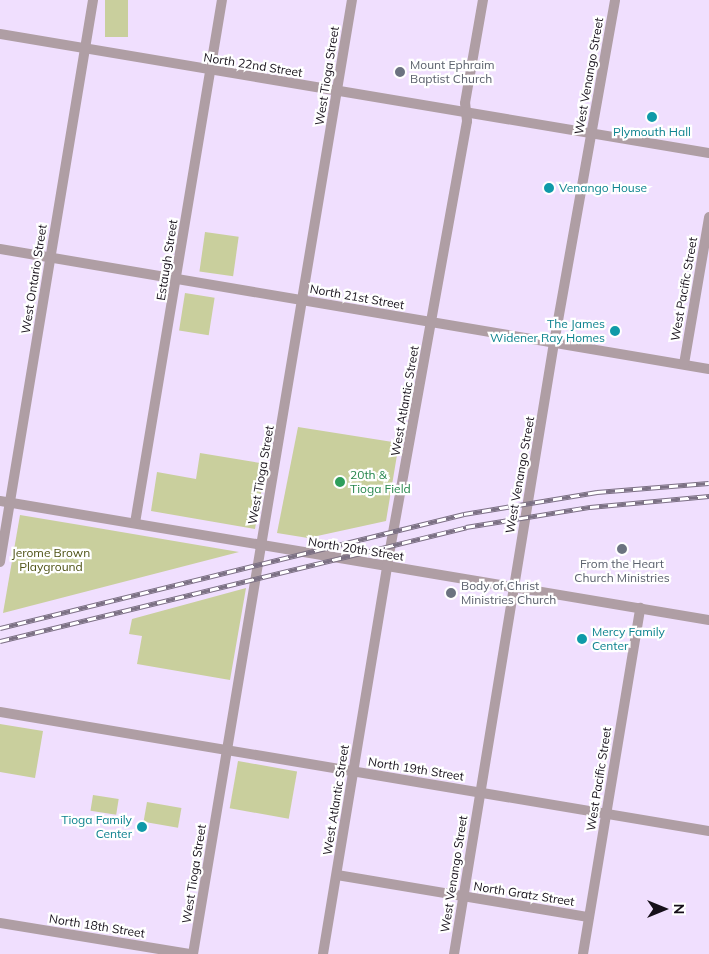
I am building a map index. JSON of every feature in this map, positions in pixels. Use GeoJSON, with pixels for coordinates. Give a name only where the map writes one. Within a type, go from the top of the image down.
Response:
{"type":"FeatureCollection","features":[{"type":"Feature","properties":{"kind":"street","name":"West Ontario Street"},"geometry":{"type":"LineString","coordinates":[[0,562],[5,502],[50,257],[93,0]]}},
{"type":"Feature","properties":{"kind":"street","name":"Estaugh Street"},"geometry":{"type":"LineString","coordinates":[[135,523],[177,280],[222,0]]}},
{"type":"Feature","properties":{"kind":"street","name":"West Tioga Street"},"geometry":{"type":"LineString","coordinates":[[193,954],[226,750],[304,301],[352,0]]}},
{"type":"Feature","properties":{"kind":"street","name":"West Atlantic Street"},"geometry":{"type":"LineString","coordinates":[[323,954],[387,566],[432,323],[466,112],[465,103],[483,0]]}},
{"type":"Feature","properties":{"kind":"street","name":"West Venango Street"},"geometry":{"type":"LineString","coordinates":[[454,954],[554,343],[615,0]]}},
{"type":"Feature","properties":{"kind":"street","name":"North 22nd Street"},"geometry":{"type":"LineString","coordinates":[[0,34],[210,71],[709,153]]}},
{"type":"Feature","properties":{"kind":"street","name":"West Pacific Street"},"geometry":{"type":"LineString","coordinates":[[684,364],[709,217]]}},
{"type":"Feature","properties":{"kind":"street","name":"North 21st Street"},"geometry":{"type":"LineString","coordinates":[[0,249],[709,369]]}},
{"type":"Feature","properties":{"kind":"street","name":"North 20th Street"},"geometry":{"type":"LineString","coordinates":[[5,502],[709,620]]}},
{"type":"Feature","properties":{"kind":"street","name":"West Pacific Street"},"geometry":{"type":"LineString","coordinates":[[583,954],[640,608]]}},
{"type":"Feature","properties":{"kind":"street","name":"North 19th Street"},"geometry":{"type":"LineString","coordinates":[[0,712],[709,831]]}},
{"type":"Feature","properties":{"kind":"street","name":"North Gratz Street"},"geometry":{"type":"LineString","coordinates":[[337,875],[589,917]]}},
{"type":"Feature","properties":{"kind":"street","name":"North 18th Street"},"geometry":{"type":"LineString","coordinates":[[0,922],[189,954]]}},
{"type":"Feature","properties":{"kind":"green space"},"geometry":{"type":"Polygon","coordinates":[[[105,0],[128,0],[128,37],[105,37],[105,0]]]}},
{"type":"Feature","properties":{"kind":"green space"},"geometry":{"type":"Polygon","coordinates":[[[205,232],[239,237],[233,276],[199,272],[205,232]]]}},
{"type":"Feature","properties":{"kind":"green space"},"geometry":{"type":"Polygon","coordinates":[[[185,293],[215,298],[209,335],[179,331],[185,293]]]}},
{"type":"Feature","properties":{"kind":"green space","name":"20th & Tioga Field"},"geometry":{"type":"Polygon","coordinates":[[[298,427],[399,443],[386,521],[308,538],[277,533],[298,427]]]}},
{"type":"Feature","properties":{"kind":"green space"},"geometry":{"type":"Polygon","coordinates":[[[200,453],[266,464],[255,529],[151,511],[157,472],[196,479],[200,453]]]}},
{"type":"Feature","properties":{"kind":"green space","name":"Jerome Brown Playground"},"geometry":{"type":"Polygon","coordinates":[[[20,515],[80,525],[239,552],[3,613],[20,515]]]}},
{"type":"Feature","properties":{"kind":"green space"},"geometry":{"type":"Polygon","coordinates":[[[246,588],[230,680],[137,664],[142,636],[129,634],[132,619],[246,588]]]}},
{"type":"Feature","properties":{"kind":"green space"},"geometry":{"type":"Polygon","coordinates":[[[0,724],[43,731],[35,778],[0,772],[0,724]]]}},
{"type":"Feature","properties":{"kind":"green space"},"geometry":{"type":"Polygon","coordinates":[[[238,761],[297,771],[289,819],[230,808],[238,761]]]}},
{"type":"Feature","properties":{"kind":"green space"},"geometry":{"type":"Polygon","coordinates":[[[93,795],[119,799],[116,815],[90,811],[93,795]]]}},
{"type":"Feature","properties":{"kind":"green space"},"geometry":{"type":"Polygon","coordinates":[[[147,802],[181,808],[178,828],[144,822],[147,802]]]}},
{"type":"Feature","properties":{"kind":"railway"},"geometry":{"type":"LineString","coordinates":[[0,628],[464,514],[597,492],[709,483]]}},
{"type":"Feature","properties":{"kind":"railway"},"geometry":{"type":"LineString","coordinates":[[0,641],[466,527],[590,507],[709,496]]}},
{"type":"Feature","properties":{"kind":"place","name":"Mount Ephraim Baptist Church"},"geometry":{"type":"Point","coordinates":[400,72]}},
{"type":"Feature","properties":{"kind":"place","name":"Plymouth Hall"},"geometry":{"type":"Point","coordinates":[652,117]}},
{"type":"Feature","properties":{"kind":"place","name":"Venango House"},"geometry":{"type":"Point","coordinates":[549,188]}},
{"type":"Feature","properties":{"kind":"place","name":"The James Widener Ray Homes"},"geometry":{"type":"Point","coordinates":[615,331]}},
{"type":"Feature","properties":{"kind":"place","name":"20th & Tioga Field"},"geometry":{"type":"Point","coordinates":[340,482]}},
{"type":"Feature","properties":{"kind":"place","name":"From the Heart Church Ministries"},"geometry":{"type":"Point","coordinates":[622,549]}},
{"type":"Feature","properties":{"kind":"place","name":"Body of Christ Ministries Church"},"geometry":{"type":"Point","coordinates":[451,593]}},
{"type":"Feature","properties":{"kind":"place","name":"Mercy Family Center"},"geometry":{"type":"Point","coordinates":[582,639]}},
{"type":"Feature","properties":{"kind":"place","name":"Tioga Family Center"},"geometry":{"type":"Point","coordinates":[142,827]}}]}
